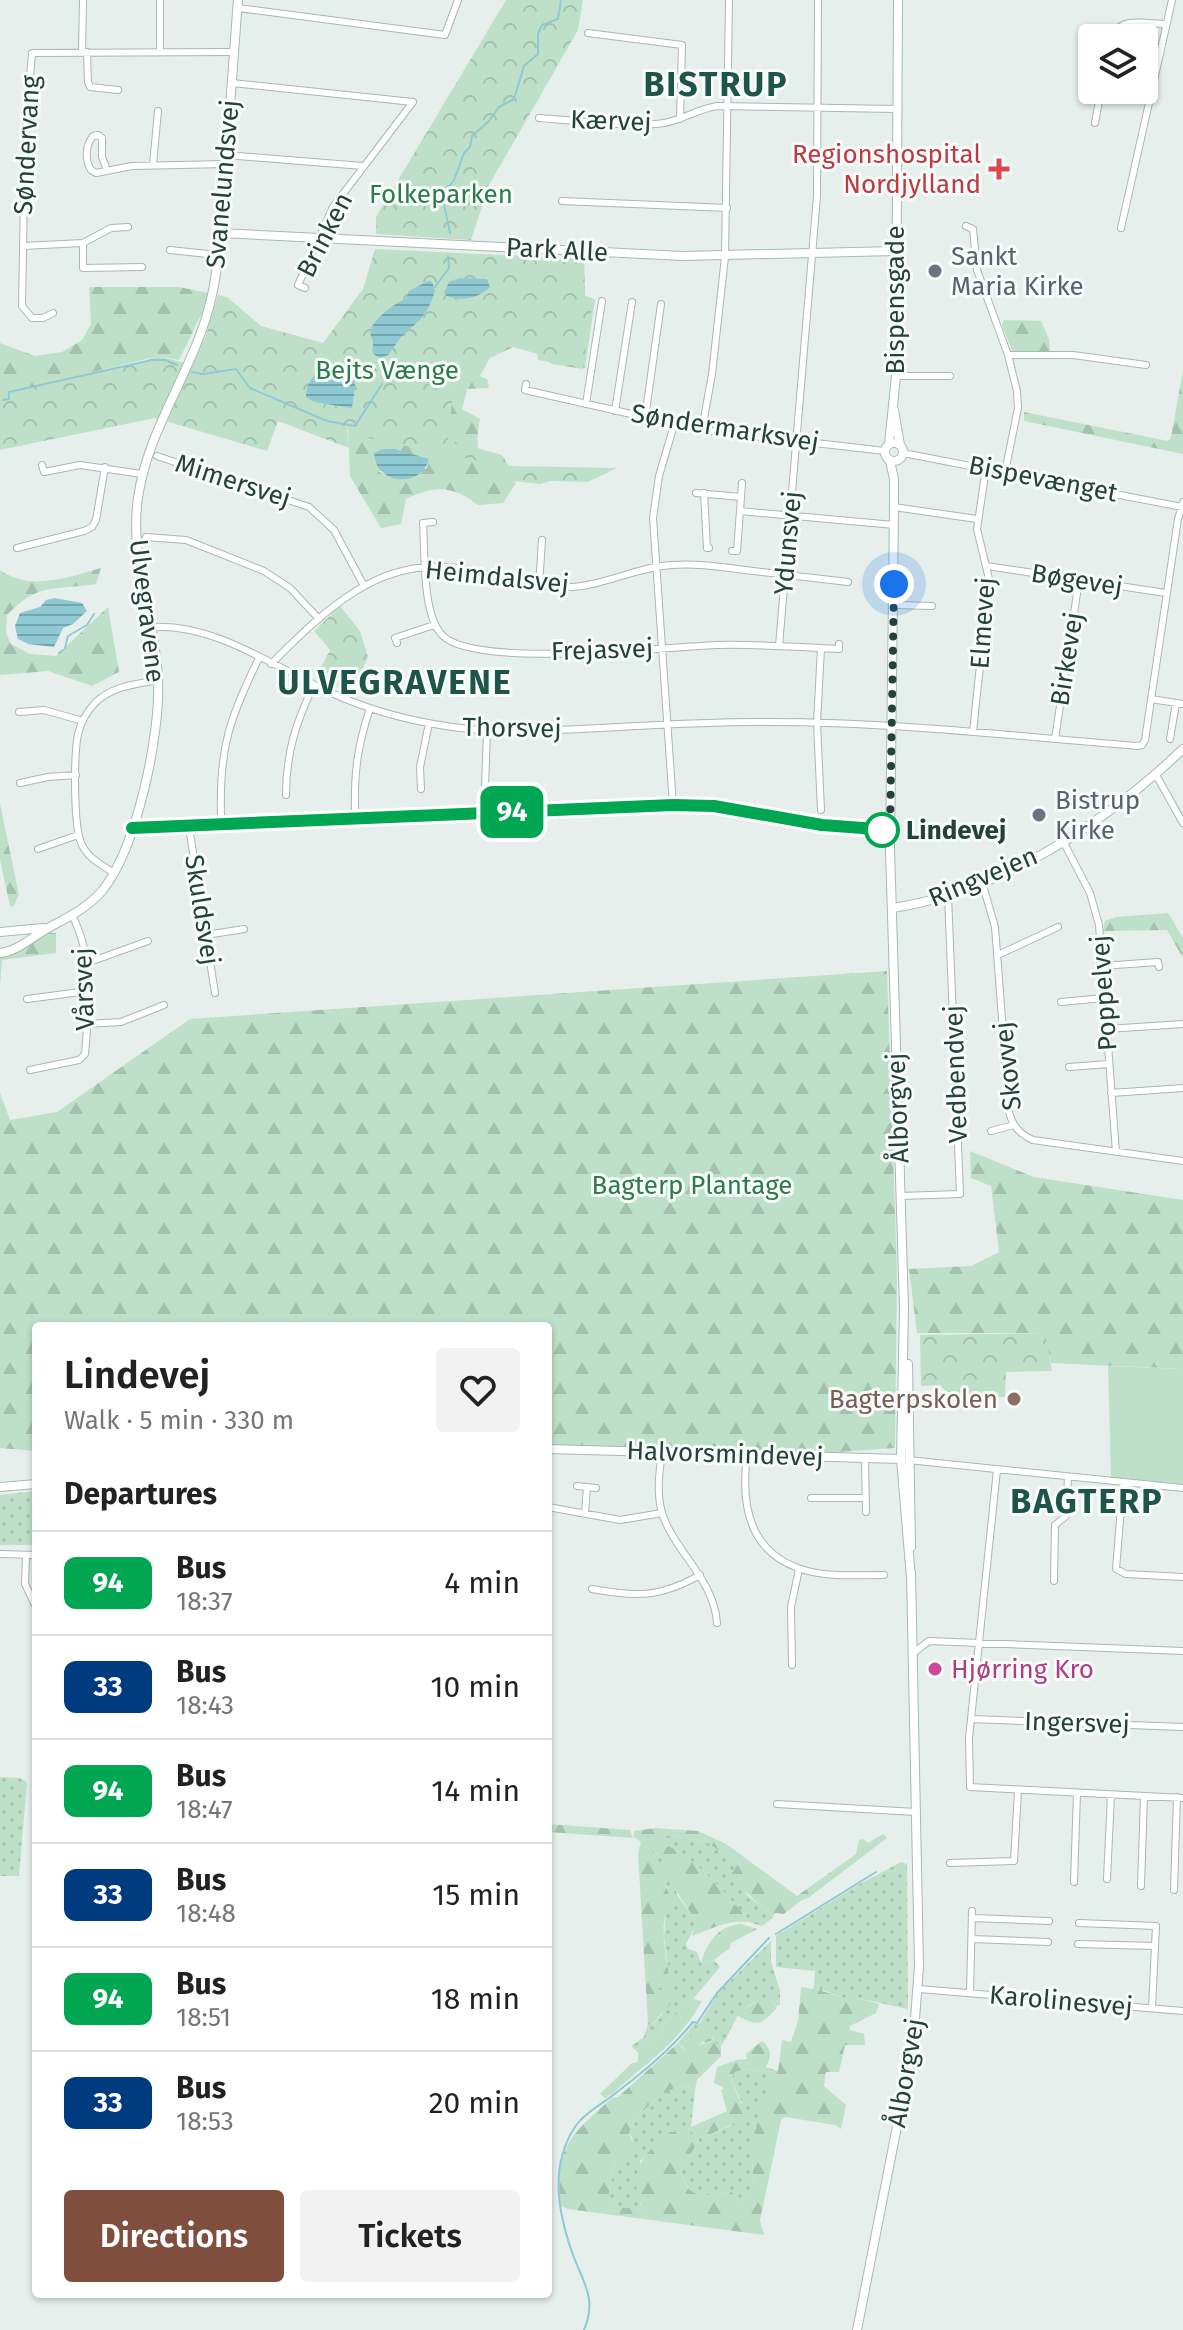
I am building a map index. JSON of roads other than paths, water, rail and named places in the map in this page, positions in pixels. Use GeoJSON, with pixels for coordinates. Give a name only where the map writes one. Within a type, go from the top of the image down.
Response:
{"type":"FeatureCollection","features":[{"type":"Feature","properties":{"kind":"street"},"geometry":{"type":"LineString","coordinates":[[83,0],[90,87],[118,90]]}},
{"type":"Feature","properties":{"kind":"street"},"geometry":{"type":"LineString","coordinates":[[160,0],[160,51]]}},
{"type":"Feature","properties":{"kind":"street"},"geometry":{"type":"LineString","coordinates":[[238,4],[445,35],[458,0]]}},
{"type":"Feature","properties":{"kind":"street"},"geometry":{"type":"LineString","coordinates":[[702,430],[712,374],[725,257],[729,0]]}},
{"type":"Feature","properties":{"kind":"street","name":"Ydunsvej"},"geometry":{"type":"LineString","coordinates":[[779,646],[817,196],[818,0]]}},
{"type":"Feature","properties":{"kind":"street","name":"Bispensgade"},"geometry":{"type":"LineString","coordinates":[[887,448],[896,376],[894,251],[898,0]]}},
{"type":"Feature","properties":{"kind":"street"},"geometry":{"type":"LineString","coordinates":[[1121,228],[1172,0]]}},
{"type":"Feature","properties":{"kind":"street","name":"Svanelundsvej"},"geometry":{"type":"LineString","coordinates":[[186,364],[209,307],[217,255],[238,4]]}},
{"type":"Feature","properties":{"kind":"street"},"geometry":{"type":"LineString","coordinates":[[1122,24],[1166,24]]}},
{"type":"Feature","properties":{"kind":"street"},"geometry":{"type":"LineString","coordinates":[[588,33],[682,45],[680,119]]}},
{"type":"Feature","properties":{"kind":"street","name":"Søndervang"},"geometry":{"type":"LineString","coordinates":[[53,313],[38,319],[24,311],[25,127],[32,53],[234,52]]}},
{"type":"Feature","properties":{"kind":"street","name":"Brinken"},"geometry":{"type":"LineString","coordinates":[[232,83],[413,102],[333,207],[298,285],[305,288]]}},
{"type":"Feature","properties":{"kind":"street"},"geometry":{"type":"LineString","coordinates":[[1095,123],[1098,104]]}},
{"type":"Feature","properties":{"kind":"street","name":"Kærvej"},"geometry":{"type":"LineString","coordinates":[[539,118],[651,124],[680,119],[704,108],[897,109]]}},
{"type":"Feature","properties":{"kind":"street"},"geometry":{"type":"LineString","coordinates":[[153,165],[158,111]]}},
{"type":"Feature","properties":{"kind":"street"},"geometry":{"type":"LineString","coordinates":[[107,170],[102,157],[102,138],[93,136],[87,147],[88,165],[96,173],[226,160],[363,166]]}},
{"type":"Feature","properties":{"kind":"street"},"geometry":{"type":"LineString","coordinates":[[562,201],[727,208]]}},
{"type":"Feature","properties":{"kind":"street"},"geometry":{"type":"LineString","coordinates":[[966,226],[973,229],[977,270],[1008,355],[1017,391],[1018,408],[1005,472]]}},
{"type":"Feature","properties":{"kind":"street"},"geometry":{"type":"LineString","coordinates":[[23,246],[83,243],[111,228],[128,227]]}},
{"type":"Feature","properties":{"kind":"street","name":"Park Alle"},"geometry":{"type":"LineString","coordinates":[[220,233],[725,257],[894,251]]}},
{"type":"Feature","properties":{"kind":"street"},"geometry":{"type":"LineString","coordinates":[[83,243],[83,268],[142,267]]}},
{"type":"Feature","properties":{"kind":"street"},"geometry":{"type":"LineString","coordinates":[[170,250],[217,255]]}},
{"type":"Feature","properties":{"kind":"street"},"geometry":{"type":"LineString","coordinates":[[586,404],[602,301]]}},
{"type":"Feature","properties":{"kind":"street"},"geometry":{"type":"LineString","coordinates":[[615,411],[632,302]]}},
{"type":"Feature","properties":{"kind":"street"},"geometry":{"type":"LineString","coordinates":[[645,418],[661,304]]}},
{"type":"Feature","properties":{"kind":"street"},"geometry":{"type":"LineString","coordinates":[[1008,355],[1073,355],[1146,365]]}},
{"type":"Feature","properties":{"kind":"street","name":"Ulvegravene"},"geometry":{"type":"LineString","coordinates":[[0,953],[17,948],[51,926],[73,917],[101,892],[114,873],[132,828],[153,753],[158,711],[152,627],[139,562],[138,500],[152,443],[186,364]]}},
{"type":"Feature","properties":{"kind":"street"},"geometry":{"type":"LineString","coordinates":[[896,376],[950,376]]}},
{"type":"Feature","properties":{"kind":"street","name":"Søndermarksvej"},"geometry":{"type":"LineString","coordinates":[[526,384],[525,390],[702,430],[887,448]]}},
{"type":"Feature","properties":{"kind":"street","name":"Bispensgade"},"geometry":{"type":"LineString","coordinates":[[893,908],[891,725],[894,479],[898,455],[894,409]]}},
{"type":"Feature","properties":{"kind":"street"},"geometry":{"type":"LineString","coordinates":[[673,805],[653,518],[655,496],[674,425]]}},
{"type":"Feature","properties":{"kind":"street"},"geometry":{"type":"LineString","coordinates":[[887,448],[898,455]]}},
{"type":"Feature","properties":{"kind":"street"},"geometry":{"type":"LineString","coordinates":[[887,448],[898,455]]}},
{"type":"Feature","properties":{"kind":"street","name":"Bispevænget"},"geometry":{"type":"LineString","coordinates":[[898,455],[986,468],[1182,505]]}},
{"type":"Feature","properties":{"kind":"street","name":"Mimersvej"},"geometry":{"type":"LineString","coordinates":[[157,456],[309,507],[334,530],[363,584]]}},
{"type":"Feature","properties":{"kind":"street"},"geometry":{"type":"LineString","coordinates":[[42,465],[44,472],[80,465],[142,474]]}},
{"type":"Feature","properties":{"kind":"street"},"geometry":{"type":"LineString","coordinates":[[17,548],[92,527],[96,520],[105,467]]}},
{"type":"Feature","properties":{"kind":"street","name":"Elmevej"},"geometry":{"type":"LineString","coordinates":[[973,732],[989,579],[978,539],[977,519],[986,468]]}},
{"type":"Feature","properties":{"kind":"street"},"geometry":{"type":"LineString","coordinates":[[732,551],[737,551],[742,483]]}},
{"type":"Feature","properties":{"kind":"street"},"geometry":{"type":"LineString","coordinates":[[709,548],[700,493],[741,497]]}},
{"type":"Feature","properties":{"kind":"street"},"geometry":{"type":"LineString","coordinates":[[891,725],[1142,745],[1182,505]]}},
{"type":"Feature","properties":{"kind":"street"},"geometry":{"type":"LineString","coordinates":[[894,507],[977,519]]}},
{"type":"Feature","properties":{"kind":"street"},"geometry":{"type":"LineString","coordinates":[[740,511],[894,525]]}},
{"type":"Feature","properties":{"kind":"street"},"geometry":{"type":"LineString","coordinates":[[397,643],[395,638],[434,625],[430,611],[423,523],[433,522]]}},
{"type":"Feature","properties":{"kind":"street"},"geometry":{"type":"LineString","coordinates":[[146,537],[186,540],[264,571],[290,588],[319,619]]}},
{"type":"Feature","properties":{"kind":"street"},"geometry":{"type":"LineString","coordinates":[[539,586],[542,540]]}},
{"type":"Feature","properties":{"kind":"street","name":"Heimdalsvej"},"geometry":{"type":"LineString","coordinates":[[271,664],[319,619],[363,584],[387,574],[426,566],[454,567],[539,586],[575,586],[656,566],[706,565],[848,582]]}},
{"type":"Feature","properties":{"kind":"street","name":"Bøgevej"},"geometry":{"type":"LineString","coordinates":[[987,566],[1166,593]]}},
{"type":"Feature","properties":{"kind":"street","name":"Birkevej"},"geometry":{"type":"LineString","coordinates":[[1055,739],[1079,580]]}},
{"type":"Feature","properties":{"kind":"street"},"geometry":{"type":"LineString","coordinates":[[894,605],[932,606]]}},
{"type":"Feature","properties":{"kind":"street","name":"Frejasvej"},"geometry":{"type":"LineString","coordinates":[[434,625],[454,644],[481,650],[560,653],[718,645],[839,649],[839,644]]}},
{"type":"Feature","properties":{"kind":"street","name":"Thorsvej"},"geometry":{"type":"LineString","coordinates":[[152,627],[180,627],[208,633],[314,685],[370,708],[429,723],[487,731],[667,725],[891,725]]}},
{"type":"Feature","properties":{"kind":"street"},"geometry":{"type":"LineString","coordinates":[[821,648],[817,723],[821,810]]}},
{"type":"Feature","properties":{"kind":"street"},"geometry":{"type":"LineString","coordinates":[[221,817],[225,741],[238,702],[259,658]]}},
{"type":"Feature","properties":{"kind":"street"},"geometry":{"type":"LineString","coordinates":[[114,873],[86,852],[78,835],[77,743],[89,710],[108,693],[132,684],[158,680]]}},
{"type":"Feature","properties":{"kind":"street"},"geometry":{"type":"LineString","coordinates":[[286,795],[286,768],[291,739],[314,685]]}},
{"type":"Feature","properties":{"kind":"street"},"geometry":{"type":"LineString","coordinates":[[1151,699],[1179,704],[1170,739]]}},
{"type":"Feature","properties":{"kind":"street"},"geometry":{"type":"LineString","coordinates":[[355,810],[354,773],[370,708]]}},
{"type":"Feature","properties":{"kind":"street"},"geometry":{"type":"LineString","coordinates":[[19,712],[44,710],[83,721]]}},
{"type":"Feature","properties":{"kind":"street"},"geometry":{"type":"LineString","coordinates":[[421,789],[420,767],[429,723]]}},
{"type":"Feature","properties":{"kind":"street"},"geometry":{"type":"LineString","coordinates":[[485,787],[487,731]]}},
{"type":"Feature","properties":{"kind":"street","name":"Ringvejen"},"geometry":{"type":"LineString","coordinates":[[893,908],[948,895],[982,882],[1063,841],[1103,816],[1156,775],[1183,749]]}},
{"type":"Feature","properties":{"kind":"street"},"geometry":{"type":"LineString","coordinates":[[20,783],[76,775]]}},
{"type":"Feature","properties":{"kind":"street"},"geometry":{"type":"LineString","coordinates":[[1156,775],[1183,823]]}},
{"type":"Feature","properties":{"kind":"street"},"geometry":{"type":"LineString","coordinates":[[132,828],[673,805],[714,806],[822,825],[890,830]]}},
{"type":"Feature","properties":{"kind":"street","name":"Skuldsvej"},"geometry":{"type":"LineString","coordinates":[[189,827],[215,993]]}},
{"type":"Feature","properties":{"kind":"street"},"geometry":{"type":"LineString","coordinates":[[38,849],[78,835]]}},
{"type":"Feature","properties":{"kind":"street","name":"Poppelvej"},"geometry":{"type":"LineString","coordinates":[[1063,841],[1090,893],[1099,925],[1116,1152]]}},
{"type":"Feature","properties":{"kind":"street","name":"Skovvej"},"geometry":{"type":"LineString","coordinates":[[982,882],[990,905],[998,955],[1009,1111],[1014,1125],[1033,1140],[1183,1161]]}},
{"type":"Feature","properties":{"kind":"street","name":"Vedbendvej"},"geometry":{"type":"LineString","coordinates":[[900,1196],[960,1194],[948,895]]}},
{"type":"Feature","properties":{"kind":"street","name":"Ålborgvej"},"geometry":{"type":"LineString","coordinates":[[857,2330],[913,2045],[919,1989],[893,908]]}},
{"type":"Feature","properties":{"kind":"street","name":"Vårsvej"},"geometry":{"type":"LineString","coordinates":[[30,1070],[83,1058],[87,1024],[87,963],[82,935],[73,917]]}},
{"type":"Feature","properties":{"kind":"street","name":"Ulvegravene"},"geometry":{"type":"LineString","coordinates":[[0,932],[51,926]]}},
{"type":"Feature","properties":{"kind":"street"},"geometry":{"type":"LineString","coordinates":[[998,955],[1058,927]]}},
{"type":"Feature","properties":{"kind":"street"},"geometry":{"type":"LineString","coordinates":[[206,935],[244,929]]}},
{"type":"Feature","properties":{"kind":"street"},"geometry":{"type":"LineString","coordinates":[[87,963],[148,941]]}},
{"type":"Feature","properties":{"kind":"street"},"geometry":{"type":"LineString","coordinates":[[1102,966],[1158,962],[1159,967]]}},
{"type":"Feature","properties":{"kind":"street"},"geometry":{"type":"LineString","coordinates":[[27,999],[88,991]]}},
{"type":"Feature","properties":{"kind":"street"},"geometry":{"type":"LineString","coordinates":[[1061,1002],[1104,998]]}},
{"type":"Feature","properties":{"kind":"street"},"geometry":{"type":"LineString","coordinates":[[87,1024],[121,1022],[164,1005]]}},
{"type":"Feature","properties":{"kind":"street"},"geometry":{"type":"LineString","coordinates":[[1107,1029],[1183,1024]]}},
{"type":"Feature","properties":{"kind":"street"},"geometry":{"type":"LineString","coordinates":[[1069,1067],[1109,1064]]}},
{"type":"Feature","properties":{"kind":"street"},"geometry":{"type":"LineString","coordinates":[[1111,1093],[1183,1088]]}},
{"type":"Feature","properties":{"kind":"street"},"geometry":{"type":"LineString","coordinates":[[991,1131],[1014,1125]]}},
{"type":"Feature","properties":{"kind":"street","name":"Halvorsmindevej"},"geometry":{"type":"LineString","coordinates":[[552,1449],[906,1460]]}},
{"type":"Feature","properties":{"kind":"street"},"geometry":{"type":"LineString","coordinates":[[662,1452],[659,1491],[662,1513],[714,1602],[717,1623]]}},
{"type":"Feature","properties":{"kind":"street"},"geometry":{"type":"LineString","coordinates":[[747,1456],[743,1487],[747,1514],[764,1544],[799,1569],[837,1575],[884,1575]]}},
{"type":"Feature","properties":{"kind":"street"},"geometry":{"type":"LineString","coordinates":[[865,1458],[866,1512]]}},
{"type":"Feature","properties":{"kind":"street"},"geometry":{"type":"LineString","coordinates":[[906,1460],[1183,1488]]}},
{"type":"Feature","properties":{"kind":"street"},"geometry":{"type":"LineString","coordinates":[[997,1470],[971,1719],[970,1787],[1180,1798],[1174,1890]]}},
{"type":"Feature","properties":{"kind":"street"},"geometry":{"type":"LineString","coordinates":[[1054,1581],[1055,1525],[1066,1516],[1068,1477]]}},
{"type":"Feature","properties":{"kind":"street"},"geometry":{"type":"LineString","coordinates":[[1123,1483],[1116,1569],[1126,1574],[1183,1577]]}},
{"type":"Feature","properties":{"kind":"street"},"geometry":{"type":"LineString","coordinates":[[0,1487],[32,1484]]}},
{"type":"Feature","properties":{"kind":"street"},"geometry":{"type":"LineString","coordinates":[[577,1486],[596,1488]]}},
{"type":"Feature","properties":{"kind":"street"},"geometry":{"type":"LineString","coordinates":[[585,1513],[587,1487]]}},
{"type":"Feature","properties":{"kind":"street"},"geometry":{"type":"LineString","coordinates":[[811,1498],[865,1498]]}},
{"type":"Feature","properties":{"kind":"street"},"geometry":{"type":"LineString","coordinates":[[552,1508],[608,1520],[662,1513]]}},
{"type":"Feature","properties":{"kind":"street"},"geometry":{"type":"LineString","coordinates":[[0,1554],[32,1555]]}},
{"type":"Feature","properties":{"kind":"street"},"geometry":{"type":"LineString","coordinates":[[26,1555],[25,1584],[32,1599]]}},
{"type":"Feature","properties":{"kind":"street"},"geometry":{"type":"LineString","coordinates":[[792,1665],[791,1607],[799,1569]]}},
{"type":"Feature","properties":{"kind":"street"},"geometry":{"type":"LineString","coordinates":[[592,1589],[624,1595],[652,1595],[700,1575]]}},
{"type":"Feature","properties":{"kind":"street"},"geometry":{"type":"LineString","coordinates":[[912,1654],[929,1641],[1183,1651]]}},
{"type":"Feature","properties":{"kind":"street","name":"Ingersvej"},"geometry":{"type":"LineString","coordinates":[[971,1719],[1183,1727]]}},
{"type":"Feature","properties":{"kind":"street"},"geometry":{"type":"LineString","coordinates":[[950,1863],[1014,1861],[1018,1791]]}},
{"type":"Feature","properties":{"kind":"street"},"geometry":{"type":"LineString","coordinates":[[1074,1882],[1077,1793]]}},
{"type":"Feature","properties":{"kind":"street"},"geometry":{"type":"LineString","coordinates":[[1107,1879],[1111,1795]]}},
{"type":"Feature","properties":{"kind":"street"},"geometry":{"type":"LineString","coordinates":[[1141,1886],[1144,1796]]}},
{"type":"Feature","properties":{"kind":"street"},"geometry":{"type":"LineString","coordinates":[[777,1804],[916,1812]]}},
{"type":"Feature","properties":{"kind":"street","name":"Karolinesvej"},"geometry":{"type":"LineString","coordinates":[[970,1993],[972,1914],[1049,1921]]}},
{"type":"Feature","properties":{"kind":"street"},"geometry":{"type":"LineString","coordinates":[[1078,1944],[1155,1946],[1155,1926],[1079,1923]]}},
{"type":"Feature","properties":{"kind":"street"},"geometry":{"type":"LineString","coordinates":[[972,1939],[1048,1942]]}},
{"type":"Feature","properties":{"kind":"street","name":"Karolinesvej"},"geometry":{"type":"LineString","coordinates":[[1152,2008],[1155,1946]]}},
{"type":"Feature","properties":{"kind":"street","name":"Karolinesvej"},"geometry":{"type":"LineString","coordinates":[[919,1989],[1183,2011]]}},
{"type":"Feature","properties":{"kind":"water"},"geometry":{"type":"Polygon","coordinates":[[[459,278],[487,279],[490,287],[470,298],[447,296],[444,293],[449,282],[459,278]]]}},
{"type":"Feature","properties":{"kind":"water"},"geometry":{"type":"Polygon","coordinates":[[[432,282],[435,291],[420,320],[401,337],[388,355],[380,358],[375,355],[370,333],[373,325],[386,311],[406,299],[409,291],[432,282]]]}},
{"type":"Feature","properties":{"kind":"water"},"geometry":{"type":"Polygon","coordinates":[[[332,365],[336,374],[352,372],[355,377],[352,408],[314,402],[306,397],[314,376],[332,365]]]}},
{"type":"Feature","properties":{"kind":"water"},"geometry":{"type":"Polygon","coordinates":[[[382,449],[395,449],[429,459],[418,475],[400,479],[383,472],[377,464],[374,453],[382,449]]]}},
{"type":"Feature","properties":{"kind":"water"},"geometry":{"type":"Polygon","coordinates":[[[55,598],[82,603],[87,611],[73,624],[63,628],[54,647],[28,644],[18,639],[15,626],[20,613],[55,598]]]}},
{"type":"Feature","properties":{"kind":"waterway"},"geometry":{"type":"LineString","coordinates":[[450,233],[442,195],[454,180],[472,136],[499,107],[514,99],[524,66],[538,54],[538,34],[542,25],[558,19],[561,0]]}},
{"type":"Feature","properties":{"kind":"waterway"},"geometry":{"type":"LineString","coordinates":[[435,287],[449,268],[448,256]]}},
{"type":"Feature","properties":{"kind":"waterway"},"geometry":{"type":"LineString","coordinates":[[3,400],[9,399],[9,392],[152,360],[165,360],[177,365]]}},
{"type":"Feature","properties":{"kind":"waterway"},"geometry":{"type":"LineString","coordinates":[[192,372],[203,374],[236,369],[250,388],[327,421],[355,426],[382,384]]}},
{"type":"Feature","properties":{"kind":"waterway"},"geometry":{"type":"LineString","coordinates":[[65,648],[68,636],[87,625],[94,614]]}},
{"type":"Feature","properties":{"kind":"waterway"},"geometry":{"type":"LineString","coordinates":[[59,653],[63,650]]}},
{"type":"Feature","properties":{"kind":"waterway"},"geometry":{"type":"LineString","coordinates":[[776,1934],[876,1872]]}},
{"type":"Feature","properties":{"kind":"waterway"},"geometry":{"type":"LineString","coordinates":[[584,2330],[589,2300],[560,2206],[559,2174],[567,2142],[584,2117],[648,2068],[693,2022],[697,2023],[717,1993],[769,1938]]}},
{"type":"Feature","properties":{"kind":"place","name":"Regionshospital Nordjylland"},"geometry":{"type":"Point","coordinates":[999,169]}},
{"type":"Feature","properties":{"kind":"place","name":"Sankt Maria Kirke"},"geometry":{"type":"Point","coordinates":[935,271]}},
{"type":"Feature","properties":{"kind":"place","name":"Bistrup Kirke"},"geometry":{"type":"Point","coordinates":[1039,815]}},
{"type":"Feature","properties":{"kind":"place","name":"Lindevej"},"geometry":{"type":"Point","coordinates":[882,830]}},
{"type":"Feature","properties":{"kind":"place","name":"Bagterpskolen"},"geometry":{"type":"Point","coordinates":[1014,1399]}},
{"type":"Feature","properties":{"kind":"place","name":"Hjørring Kro"},"geometry":{"type":"Point","coordinates":[935,1669]}},
{"type":"Feature","properties":{"kind":"district","name":"BISTRUP"},"geometry":{"type":"Point","coordinates":[716,84]}},
{"type":"Feature","properties":{"kind":"district","name":"ULVEGRAVENE"},"geometry":{"type":"Point","coordinates":[395,682]}},
{"type":"Feature","properties":{"kind":"district","name":"BAGTERP"},"geometry":{"type":"Point","coordinates":[1087,1501]}},
{"type":"Feature","properties":{"kind":"park label","name":"Folkeparken"},"geometry":{"type":"Point","coordinates":[441,194]}},
{"type":"Feature","properties":{"kind":"park label","name":"Bejts Vænge"},"geometry":{"type":"Point","coordinates":[387,370]}},
{"type":"Feature","properties":{"kind":"park label","name":"Bagterp Plantage"},"geometry":{"type":"Point","coordinates":[692,1185]}}]}
